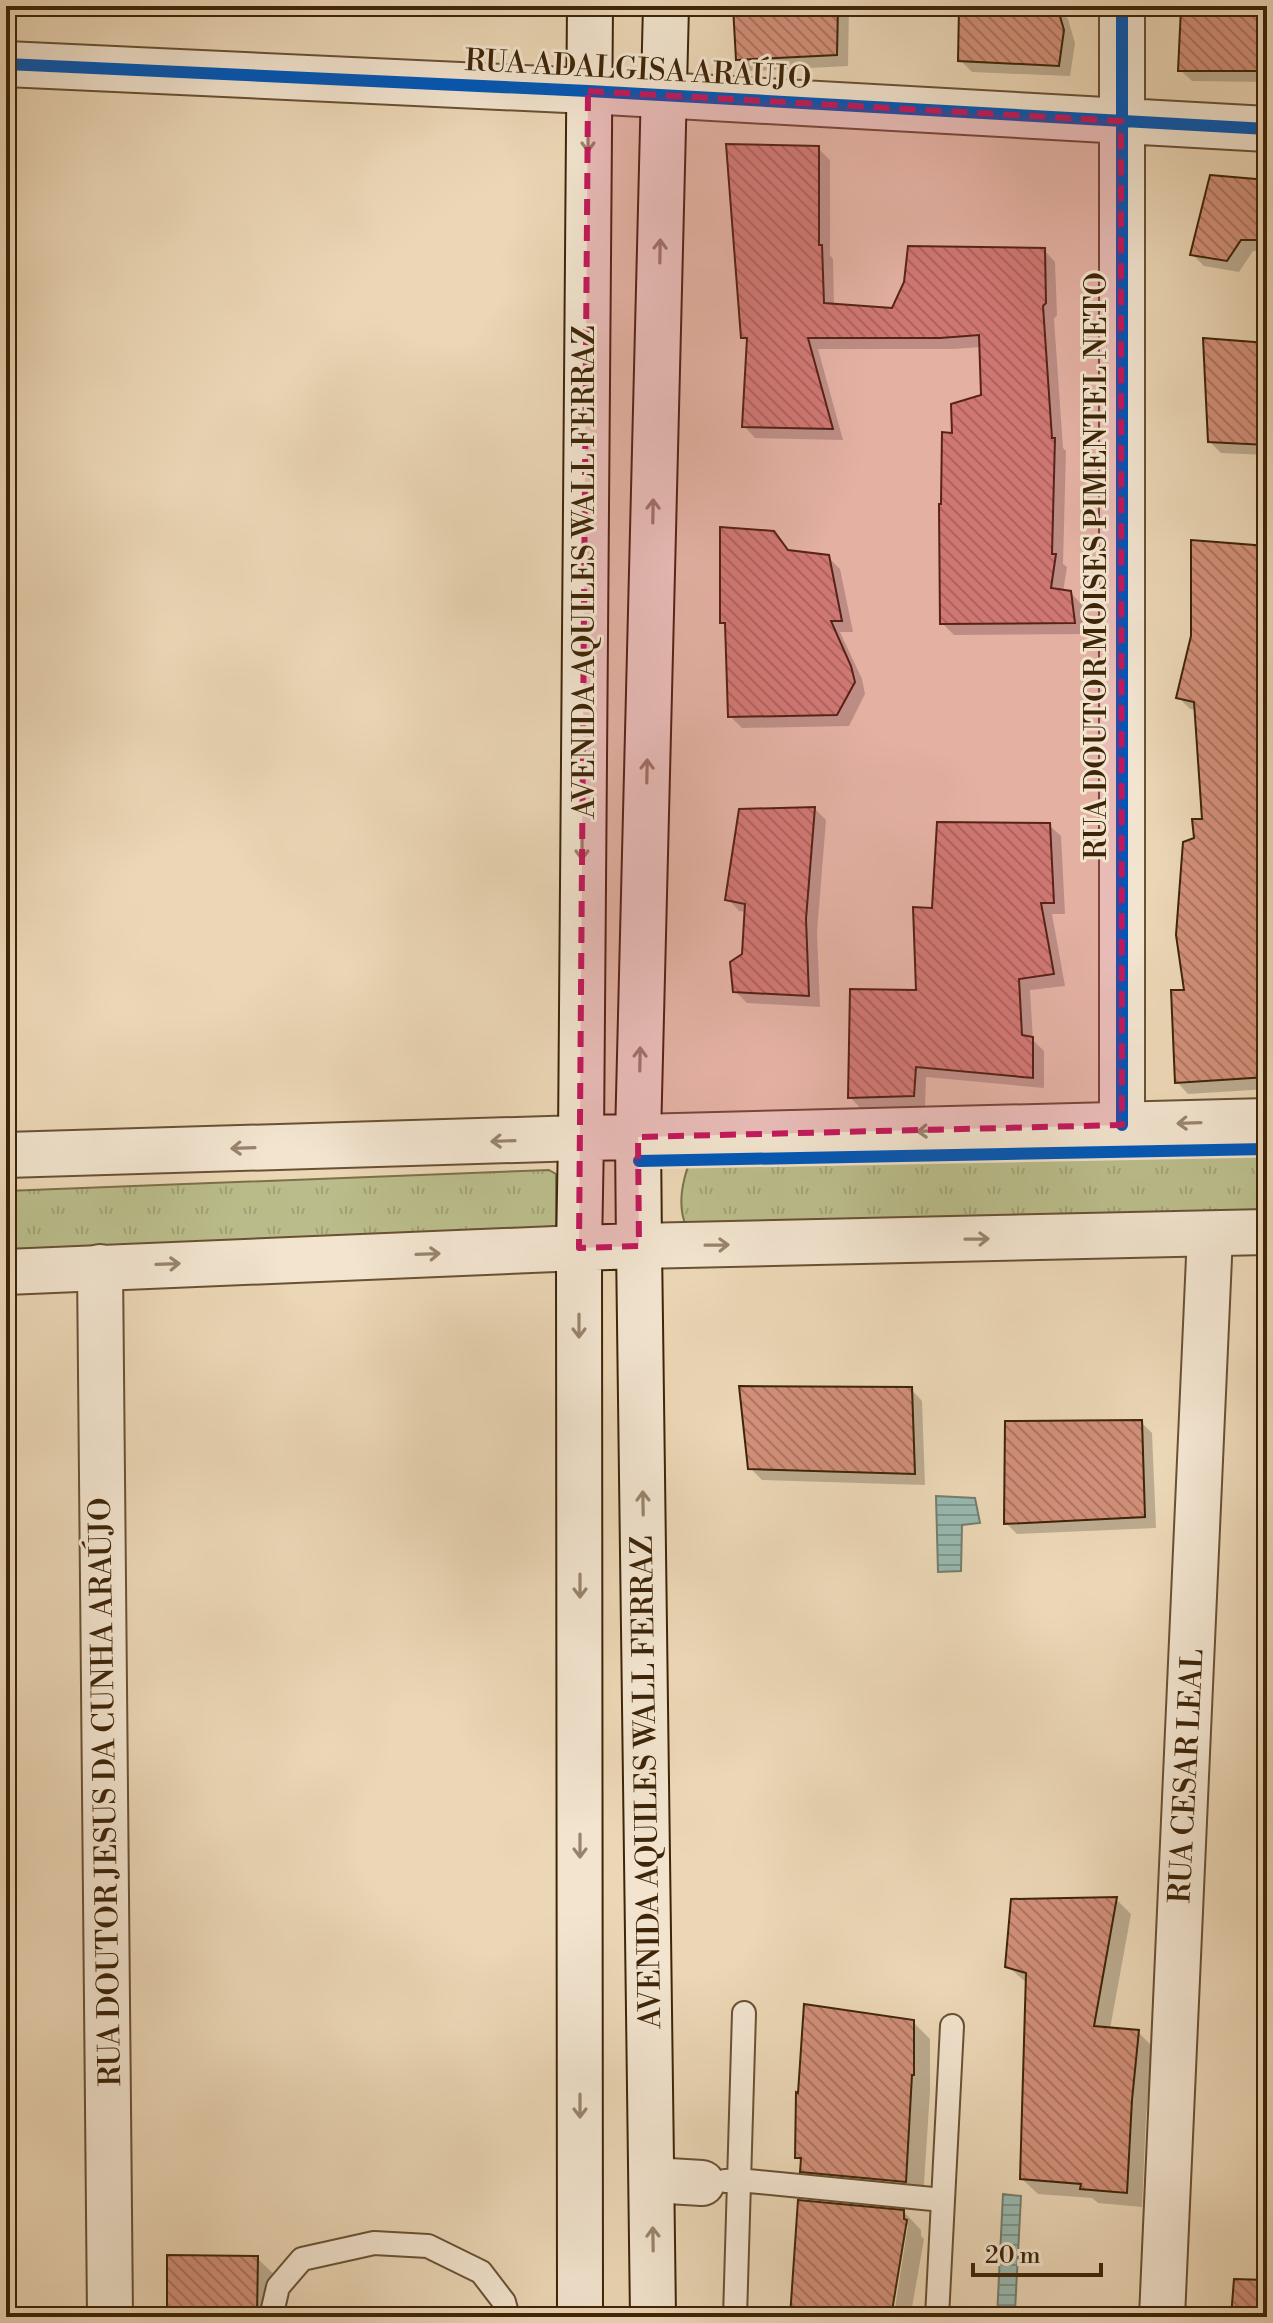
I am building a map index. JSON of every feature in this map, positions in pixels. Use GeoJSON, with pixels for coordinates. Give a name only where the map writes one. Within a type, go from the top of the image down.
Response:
{"type":"FeatureCollection","features":[{"type":"Feature","properties":{"kind":"street","name":"AVENIDA AQUILES WALL FERRAZ"},"geometry":{"type":"LineString","coordinates":[[580,2317],[579,1248],[590,6]]}},
{"type":"Feature","properties":{"kind":"street","name":"AVENIDA AQUILES WALL FERRAZ"},"geometry":{"type":"LineString","coordinates":[[653,2317],[638,1137],[666,6]]}},
{"type":"Feature","properties":{"kind":"street","name":"RUA DOUTOR MOISES PIMENTEL NETO"},"geometry":{"type":"LineString","coordinates":[[1122,6],[1122,1125]]}},
{"type":"Feature","properties":{"kind":"street","name":"RUA ADALGISA ARAÚJO"},"geometry":{"type":"LineString","coordinates":[[6,64],[588,91],[1267,129]]}},
{"type":"Feature","properties":{"kind":"street"},"geometry":{"type":"LineString","coordinates":[[6,1155],[1267,1121]]}},
{"type":"Feature","properties":{"kind":"street"},"geometry":{"type":"LineString","coordinates":[[6,1272],[639,1246],[1267,1232]]}},
{"type":"Feature","properties":{"kind":"street","name":"RUA CESAR LEAL"},"geometry":{"type":"LineString","coordinates":[[1162,2317],[1210,1235]]}},
{"type":"Feature","properties":{"kind":"street","name":"RUA DOUTOR JESUS DA CUNHA ARAÚJO"},"geometry":{"type":"LineString","coordinates":[[100,1267],[110,2317]]}},
{"type":"Feature","properties":{"kind":"street"},"geometry":{"type":"LineString","coordinates":[[652,2180],[720,2181]]}},
{"type":"Feature","properties":{"kind":"lane"},"geometry":{"type":"LineString","coordinates":[[735,2317],[720,2181],[744,2013]]}},
{"type":"Feature","properties":{"kind":"lane"},"geometry":{"type":"LineString","coordinates":[[937,2317],[952,2026]]}},
{"type":"Feature","properties":{"kind":"lane"},"geometry":{"type":"LineString","coordinates":[[720,2181],[943,2200]]}},
{"type":"Feature","properties":{"kind":"lane"},"geometry":{"type":"LineString","coordinates":[[271,2317],[278,2287],[302,2259],[374,2243],[428,2246],[481,2272],[504,2302],[508,2317]]}},
{"type":"Feature","properties":{"kind":"highlighted area"},"geometry":{"type":"Polygon","coordinates":[[[588,91],[1121,121],[1122,1125],[638,1137],[639,1246],[579,1248],[588,91]]]}},
{"type":"Feature","properties":{"kind":"green space"},"geometry":{"type":"Polygon","coordinates":[[[1267,1142],[1267,1213],[687,1228],[681,1202],[691,1157],[1267,1142]]]}},
{"type":"Feature","properties":{"kind":"green space"},"geometry":{"type":"Polygon","coordinates":[[[549,1170],[556,1174],[556,1232],[6,1259],[6,1191],[549,1170]]]}},
{"type":"Feature","properties":{"kind":"water"},"geometry":{"type":"Polygon","coordinates":[[[936,1496],[975,1498],[980,1523],[962,1525],[961,1571],[938,1572],[936,1496]]]}},
{"type":"Feature","properties":{"kind":"water"},"geometry":{"type":"Polygon","coordinates":[[[1003,2194],[1021,2196],[1015,2311],[1021,2317],[997,2317],[1003,2194]]]}},
{"type":"Feature","properties":{"kind":"building"},"geometry":{"type":"Polygon","coordinates":[[[733,6],[838,6],[837,55],[736,60],[733,6]]]}},
{"type":"Feature","properties":{"kind":"building"},"geometry":{"type":"Polygon","coordinates":[[[989,6],[1057,6],[1064,30],[1059,66],[958,61],[959,8],[989,14],[989,6]]]}},
{"type":"Feature","properties":{"kind":"building"},"geometry":{"type":"Polygon","coordinates":[[[1181,8],[1267,13],[1267,71],[1178,71],[1181,8]]]}},
{"type":"Feature","properties":{"kind":"building"},"geometry":{"type":"Polygon","coordinates":[[[726,144],[819,146],[819,245],[822,245],[824,303],[892,308],[904,282],[908,246],[1045,248],[1046,303],[1043,306],[1052,438],[1055,438],[1052,554],[1056,554],[1051,588],[1071,591],[1075,623],[940,624],[942,432],[952,433],[951,404],[981,395],[979,335],[808,338],[833,429],[742,427],[747,338],[741,338],[726,144]]]}},
{"type":"Feature","properties":{"kind":"building"},"geometry":{"type":"Polygon","coordinates":[[[1210,175],[1267,180],[1267,240],[1241,240],[1227,261],[1190,255],[1210,175]]]}},
{"type":"Feature","properties":{"kind":"building"},"geometry":{"type":"Polygon","coordinates":[[[1203,338],[1267,343],[1267,445],[1208,442],[1203,338]]]}},
{"type":"Feature","properties":{"kind":"building"},"geometry":{"type":"Polygon","coordinates":[[[720,527],[774,531],[788,550],[829,555],[842,621],[831,621],[855,682],[837,715],[728,717],[725,623],[720,623],[720,527]]]}},
{"type":"Feature","properties":{"kind":"building"},"geometry":{"type":"Polygon","coordinates":[[[1191,540],[1267,546],[1267,1077],[1175,1083],[1171,990],[1184,990],[1176,935],[1183,842],[1194,838],[1192,819],[1202,819],[1194,702],[1176,698],[1191,636],[1191,540]]]}},
{"type":"Feature","properties":{"kind":"building"},"geometry":{"type":"Polygon","coordinates":[[[815,807],[806,919],[809,996],[733,992],[730,962],[742,954],[745,904],[725,900],[739,809],[815,807]]]}},
{"type":"Feature","properties":{"kind":"building"},"geometry":{"type":"Polygon","coordinates":[[[937,822],[1050,823],[1054,903],[1041,903],[1054,974],[1019,979],[1022,1035],[1033,1037],[1033,1078],[916,1067],[914,1096],[848,1098],[850,989],[916,990],[913,907],[932,908],[937,822]]]}},
{"type":"Feature","properties":{"kind":"building"},"geometry":{"type":"Polygon","coordinates":[[[739,1386],[912,1387],[915,1474],[748,1469],[739,1386]]]}},
{"type":"Feature","properties":{"kind":"building"},"geometry":{"type":"Polygon","coordinates":[[[1142,1420],[1145,1517],[1004,1524],[1005,1421],[1142,1420]]]}},
{"type":"Feature","properties":{"kind":"building"},"geometry":{"type":"Polygon","coordinates":[[[1117,1897],[1094,2026],[1139,2030],[1127,2193],[1080,2189],[1081,2184],[1020,2179],[1026,1973],[1005,1967],[1011,1899],[1117,1897]]]}},
{"type":"Feature","properties":{"kind":"building"},"geometry":{"type":"Polygon","coordinates":[[[804,2004],[914,2020],[914,2075],[906,2182],[800,2172],[801,2158],[795,2158],[796,2092],[804,2004]]]}},
{"type":"Feature","properties":{"kind":"building"},"geometry":{"type":"Polygon","coordinates":[[[798,2200],[904,2210],[904,2219],[907,2220],[891,2317],[790,2317],[798,2200]]]}},
{"type":"Feature","properties":{"kind":"building"},"geometry":{"type":"Polygon","coordinates":[[[167,2255],[258,2256],[257,2317],[167,2317],[167,2255]]]}},
{"type":"Feature","properties":{"kind":"building"},"geometry":{"type":"Polygon","coordinates":[[[1234,2279],[1267,2280],[1267,2317],[1231,2317],[1234,2279]]]}},
{"type":"Feature","properties":{"kind":"cycle path"},"geometry":{"type":"LineString","coordinates":[[1122,6],[1122,1125]]}},
{"type":"Feature","properties":{"kind":"cycle path"},"geometry":{"type":"LineString","coordinates":[[6,64],[588,91],[1267,129]]}},
{"type":"Feature","properties":{"kind":"cycle path"},"geometry":{"type":"LineString","coordinates":[[639,1161],[1267,1149]]}}]}
